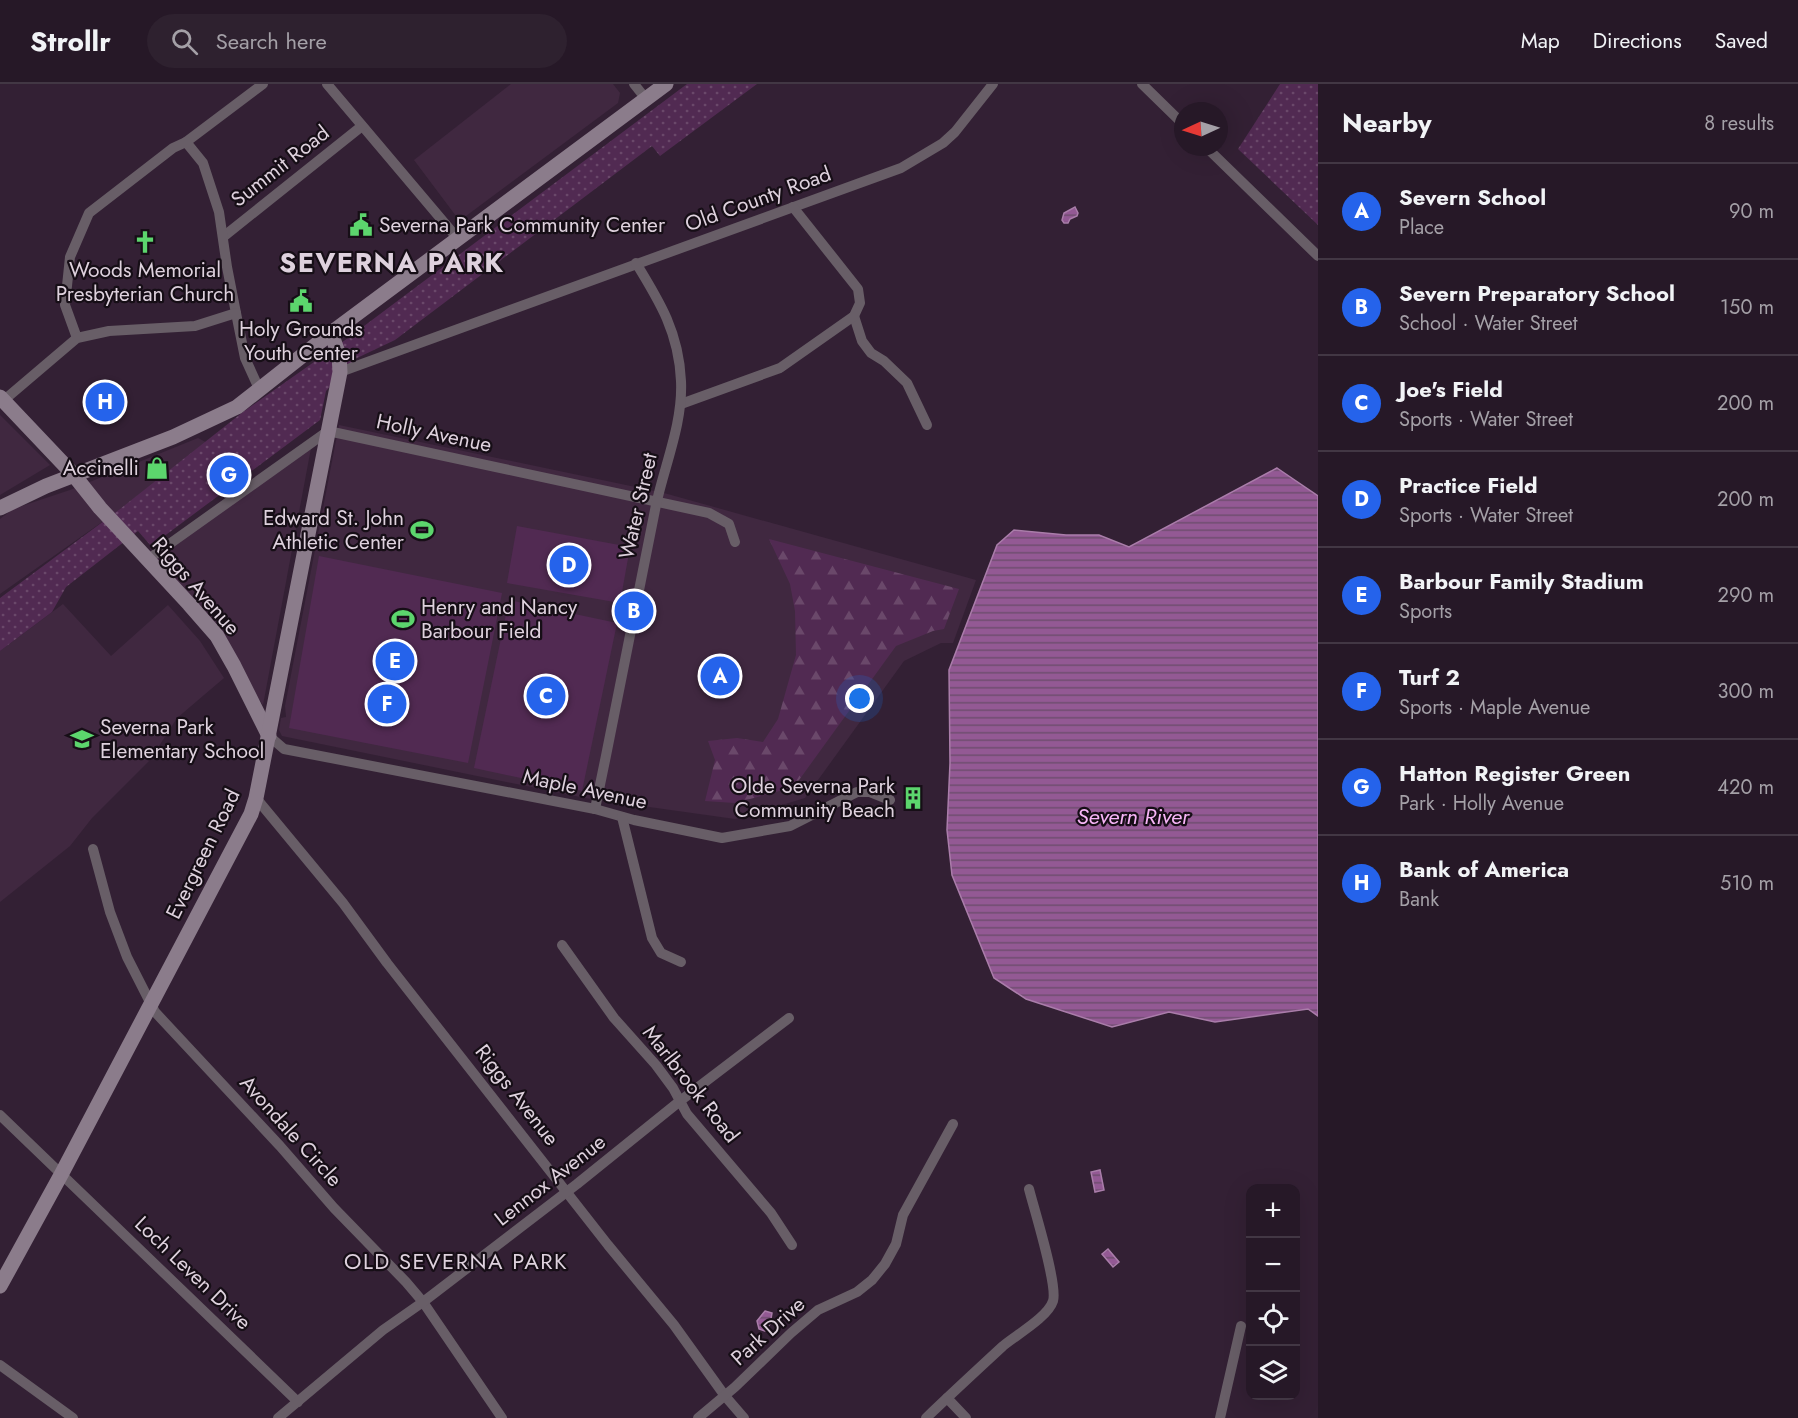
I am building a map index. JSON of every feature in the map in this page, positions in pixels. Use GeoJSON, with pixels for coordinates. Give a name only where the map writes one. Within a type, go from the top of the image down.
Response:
{"type":"FeatureCollection","features":[{"type":"Feature","properties":{"kind":"street"},"geometry":{"type":"LineString","coordinates":[[77,338],[65,305],[70,257],[89,213],[173,148],[186,142],[263,84]]}},
{"type":"Feature","properties":{"kind":"street"},"geometry":{"type":"LineString","coordinates":[[327,84],[458,239]]}},
{"type":"Feature","properties":{"kind":"street"},"geometry":{"type":"LineString","coordinates":[[634,84],[646,99]]}},
{"type":"Feature","properties":{"kind":"street"},"geometry":{"type":"LineString","coordinates":[[0,508],[73,474],[196,427],[237,407],[331,333],[666,84]]}},
{"type":"Feature","properties":{"kind":"street","name":"Old County Road"},"geometry":{"type":"LineString","coordinates":[[340,372],[901,168],[943,143],[955,132],[993,84]]}},
{"type":"Feature","properties":{"kind":"street"},"geometry":{"type":"LineString","coordinates":[[1142,84],[1174,115]]}},
{"type":"Feature","properties":{"kind":"street","name":"Summit Road"},"geometry":{"type":"LineString","coordinates":[[223,237],[362,126]]}},
{"type":"Feature","properties":{"kind":"street"},"geometry":{"type":"LineString","coordinates":[[186,142],[203,163],[219,212],[236,314],[246,358],[260,391]]}},
{"type":"Feature","properties":{"kind":"street"},"geometry":{"type":"LineString","coordinates":[[1215,156],[1318,256]]}},
{"type":"Feature","properties":{"kind":"street"},"geometry":{"type":"LineString","coordinates":[[681,404],[780,368],[854,316],[860,303],[858,289],[793,207]]}},
{"type":"Feature","properties":{"kind":"street","name":"Water Street"},"geometry":{"type":"LineString","coordinates":[[596,809],[657,501],[681,404],[681,379],[672,331],[662,306],[636,263]]}},
{"type":"Feature","properties":{"kind":"street"},"geometry":{"type":"LineString","coordinates":[[2,399],[77,338],[109,331],[195,326],[236,314]]}},
{"type":"Feature","properties":{"kind":"street"},"geometry":{"type":"LineString","coordinates":[[854,316],[862,341],[871,353],[884,361],[907,383],[927,425]]}},
{"type":"Feature","properties":{"kind":"street","name":"Evergreen Road"},"geometry":{"type":"LineString","coordinates":[[0,1286],[151,1004],[250,814],[256,798],[340,372],[339,355],[331,333]]}},
{"type":"Feature","properties":{"kind":"street","name":"Riggs Avenue"},"geometry":{"type":"LineString","coordinates":[[2,399],[73,474],[100,508],[217,636],[269,736]]}},
{"type":"Feature","properties":{"kind":"street"},"geometry":{"type":"LineString","coordinates":[[147,560],[328,431]]}},
{"type":"Feature","properties":{"kind":"street","name":"Holly Avenue"},"geometry":{"type":"LineString","coordinates":[[328,431],[709,513],[729,524],[735,542]]}},
{"type":"Feature","properties":{"kind":"street","name":"Maple Avenue"},"geometry":{"type":"LineString","coordinates":[[269,736],[284,749],[596,809],[622,817],[722,838],[790,826],[857,792],[870,792],[890,800]]}},
{"type":"Feature","properties":{"kind":"street","name":"Riggs Avenue"},"geometry":{"type":"LineString","coordinates":[[256,798],[343,903],[387,963],[674,1325],[725,1396],[744,1418]]}},
{"type":"Feature","properties":{"kind":"street"},"geometry":{"type":"LineString","coordinates":[[622,817],[652,938],[662,953],[681,962]]}},
{"type":"Feature","properties":{"kind":"street","name":"Avondale Circle"},"geometry":{"type":"LineString","coordinates":[[93,849],[110,912],[130,964],[155,1012],[280,1146],[334,1208],[406,1282],[423,1302],[502,1418]]}},
{"type":"Feature","properties":{"kind":"street","name":"Marlbrook Road"},"geometry":{"type":"LineString","coordinates":[[562,945],[614,1018],[656,1065],[673,1088],[687,1114],[771,1214],[792,1245]]}},
{"type":"Feature","properties":{"kind":"street","name":"Lennox Avenue"},"geometry":{"type":"LineString","coordinates":[[278,1418],[383,1330],[423,1302],[789,1018]]}},
{"type":"Feature","properties":{"kind":"street","name":"Loch Leven Drive"},"geometry":{"type":"LineString","coordinates":[[0,1115],[298,1402]]}},
{"type":"Feature","properties":{"kind":"street","name":"Park Drive"},"geometry":{"type":"LineString","coordinates":[[698,1418],[818,1310],[857,1292],[872,1280],[885,1264],[896,1244],[903,1215],[953,1124]]}},
{"type":"Feature","properties":{"kind":"street"},"geometry":{"type":"LineString","coordinates":[[926,1418],[1005,1345],[1046,1312],[1053,1301],[1054,1290],[1029,1189]]}},
{"type":"Feature","properties":{"kind":"street"},"geometry":{"type":"LineString","coordinates":[[1220,1418],[1241,1326]]}},
{"type":"Feature","properties":{"kind":"street"},"geometry":{"type":"LineString","coordinates":[[0,1365],[72,1418]]}},
{"type":"Feature","properties":{"kind":"street"},"geometry":{"type":"LineString","coordinates":[[947,1398],[966,1418]]}},
{"type":"Feature","properties":{"kind":"shaded area"},"geometry":{"type":"Polygon","coordinates":[[[511,84],[613,84],[620,93],[618,103],[466,216],[456,216],[414,160],[511,84]]]}},
{"type":"Feature","properties":{"kind":"shaded area"},"geometry":{"type":"Polygon","coordinates":[[[0,415],[50,465],[0,495],[0,415]]]}},
{"type":"Feature","properties":{"kind":"shaded area"},"geometry":{"type":"Polygon","coordinates":[[[339,425],[664,493],[976,580],[953,643],[941,643],[904,661],[805,798],[735,819],[585,798],[282,736],[279,730],[281,718],[286,717],[285,706],[339,425]]]}},
{"type":"Feature","properties":{"kind":"shaded area"},"geometry":{"type":"Polygon","coordinates":[[[198,438],[211,445],[0,594],[0,519],[13,509],[70,490],[198,438]]]}},
{"type":"Feature","properties":{"kind":"shaded area"},"geometry":{"type":"Polygon","coordinates":[[[311,448],[263,705],[157,558],[311,448]]]}},
{"type":"Feature","properties":{"kind":"shaded area","name":"Severna Park Elementary School"},"geometry":{"type":"Polygon","coordinates":[[[63,604],[111,656],[168,605],[200,641],[224,678],[177,718],[150,760],[92,818],[70,846],[0,902],[0,651],[63,604]]]}},
{"type":"Feature","properties":{"kind":"green space"},"geometry":{"type":"Polygon","coordinates":[[[687,84],[757,84],[660,156],[652,146],[395,340],[357,358],[326,391],[320,420],[151,546],[138,531],[66,587],[52,612],[0,651],[0,598],[120,509],[243,412],[348,338],[687,84]]]}},
{"type":"Feature","properties":{"kind":"green space"},"geometry":{"type":"Polygon","coordinates":[[[1280,84],[1318,84],[1318,225],[1238,149],[1280,84]]]}},
{"type":"Feature","properties":{"kind":"green space"},"geometry":{"type":"Polygon","coordinates":[[[517,526],[630,547],[620,603],[507,583],[517,526]]]}},
{"type":"Feature","properties":{"kind":"green space"},"geometry":{"type":"Polygon","coordinates":[[[769,539],[959,589],[944,629],[896,646],[794,787],[735,803],[705,801],[715,760],[708,741],[737,738],[763,742],[778,719],[796,655],[795,611],[790,584],[769,539]]]}},
{"type":"Feature","properties":{"kind":"green space"},"geometry":{"type":"Polygon","coordinates":[[[319,556],[502,593],[468,763],[289,728],[319,556]]]}},
{"type":"Feature","properties":{"kind":"green space"},"geometry":{"type":"Polygon","coordinates":[[[509,600],[617,623],[582,791],[474,768],[509,600]]]}},
{"type":"Feature","properties":{"kind":"water"},"geometry":{"type":"Polygon","coordinates":[[[1075,207],[1077,216],[1070,219],[1068,223],[1064,223],[1062,220],[1064,213],[1075,207]]]}},
{"type":"Feature","properties":{"kind":"water","name":"Severn River"},"geometry":{"type":"Polygon","coordinates":[[[1277,468],[1318,496],[1318,1016],[1308,1009],[1215,1022],[1169,1012],[1112,1027],[1026,999],[994,978],[952,875],[947,830],[950,763],[949,670],[997,545],[1014,530],[1066,535],[1099,535],[1129,547],[1277,468]]]}},
{"type":"Feature","properties":{"kind":"water"},"geometry":{"type":"Polygon","coordinates":[[[1100,1170],[1104,1190],[1095,1192],[1091,1172],[1100,1170]]]}},
{"type":"Feature","properties":{"kind":"water"},"geometry":{"type":"Polygon","coordinates":[[[1108,1249],[1119,1262],[1113,1267],[1102,1254],[1108,1249]]]}},
{"type":"Feature","properties":{"kind":"water"},"geometry":{"type":"Polygon","coordinates":[[[765,1311],[772,1313],[770,1324],[765,1331],[759,1329],[757,1321],[765,1311]]]}},
{"type":"Feature","properties":{"kind":"place","name":"Severna Park Community Center"},"geometry":{"type":"Point","coordinates":[361,225]}},
{"type":"Feature","properties":{"kind":"place","name":"Woods Memorial Presbyterian Church"},"geometry":{"type":"Point","coordinates":[145,242]}},
{"type":"Feature","properties":{"kind":"place","name":"Holy Grounds Youth Center"},"geometry":{"type":"Point","coordinates":[301,301]}},
{"type":"Feature","properties":{"kind":"place","name":"Bank of America"},"geometry":{"type":"Point","coordinates":[105,402]}},
{"type":"Feature","properties":{"kind":"place","name":"Accinelli"},"geometry":{"type":"Point","coordinates":[157,468]}},
{"type":"Feature","properties":{"kind":"place","name":"Hatton Register Green"},"geometry":{"type":"Point","coordinates":[229,475]}},
{"type":"Feature","properties":{"kind":"place","name":"Edward St. John Athletic Center"},"geometry":{"type":"Point","coordinates":[422,530]}},
{"type":"Feature","properties":{"kind":"place","name":"Practice Field"},"geometry":{"type":"Point","coordinates":[569,565]}},
{"type":"Feature","properties":{"kind":"place","name":"Severn Preparatory School"},"geometry":{"type":"Point","coordinates":[634,611]}},
{"type":"Feature","properties":{"kind":"place","name":"Henry and Nancy Barbour Field"},"geometry":{"type":"Point","coordinates":[403,619]}},
{"type":"Feature","properties":{"kind":"place","name":"Barbour Family Stadium"},"geometry":{"type":"Point","coordinates":[395,661]}},
{"type":"Feature","properties":{"kind":"place","name":"Severn School"},"geometry":{"type":"Point","coordinates":[720,676]}},
{"type":"Feature","properties":{"kind":"place","name":"Joe's Field"},"geometry":{"type":"Point","coordinates":[546,696]}},
{"type":"Feature","properties":{"kind":"place","name":"Turf 2"},"geometry":{"type":"Point","coordinates":[387,704]}},
{"type":"Feature","properties":{"kind":"place","name":"Severna Park Elementary School"},"geometry":{"type":"Point","coordinates":[82,739]}},
{"type":"Feature","properties":{"kind":"place","name":"Olde Severna Park Community Beach"},"geometry":{"type":"Point","coordinates":[913,798]}},
{"type":"Feature","properties":{"kind":"district","name":"SEVERNA PARK"},"geometry":{"type":"Point","coordinates":[392,263]}},
{"type":"Feature","properties":{"kind":"district","name":"OLD SEVERNA PARK"},"geometry":{"type":"Point","coordinates":[456,1261]}}]}
